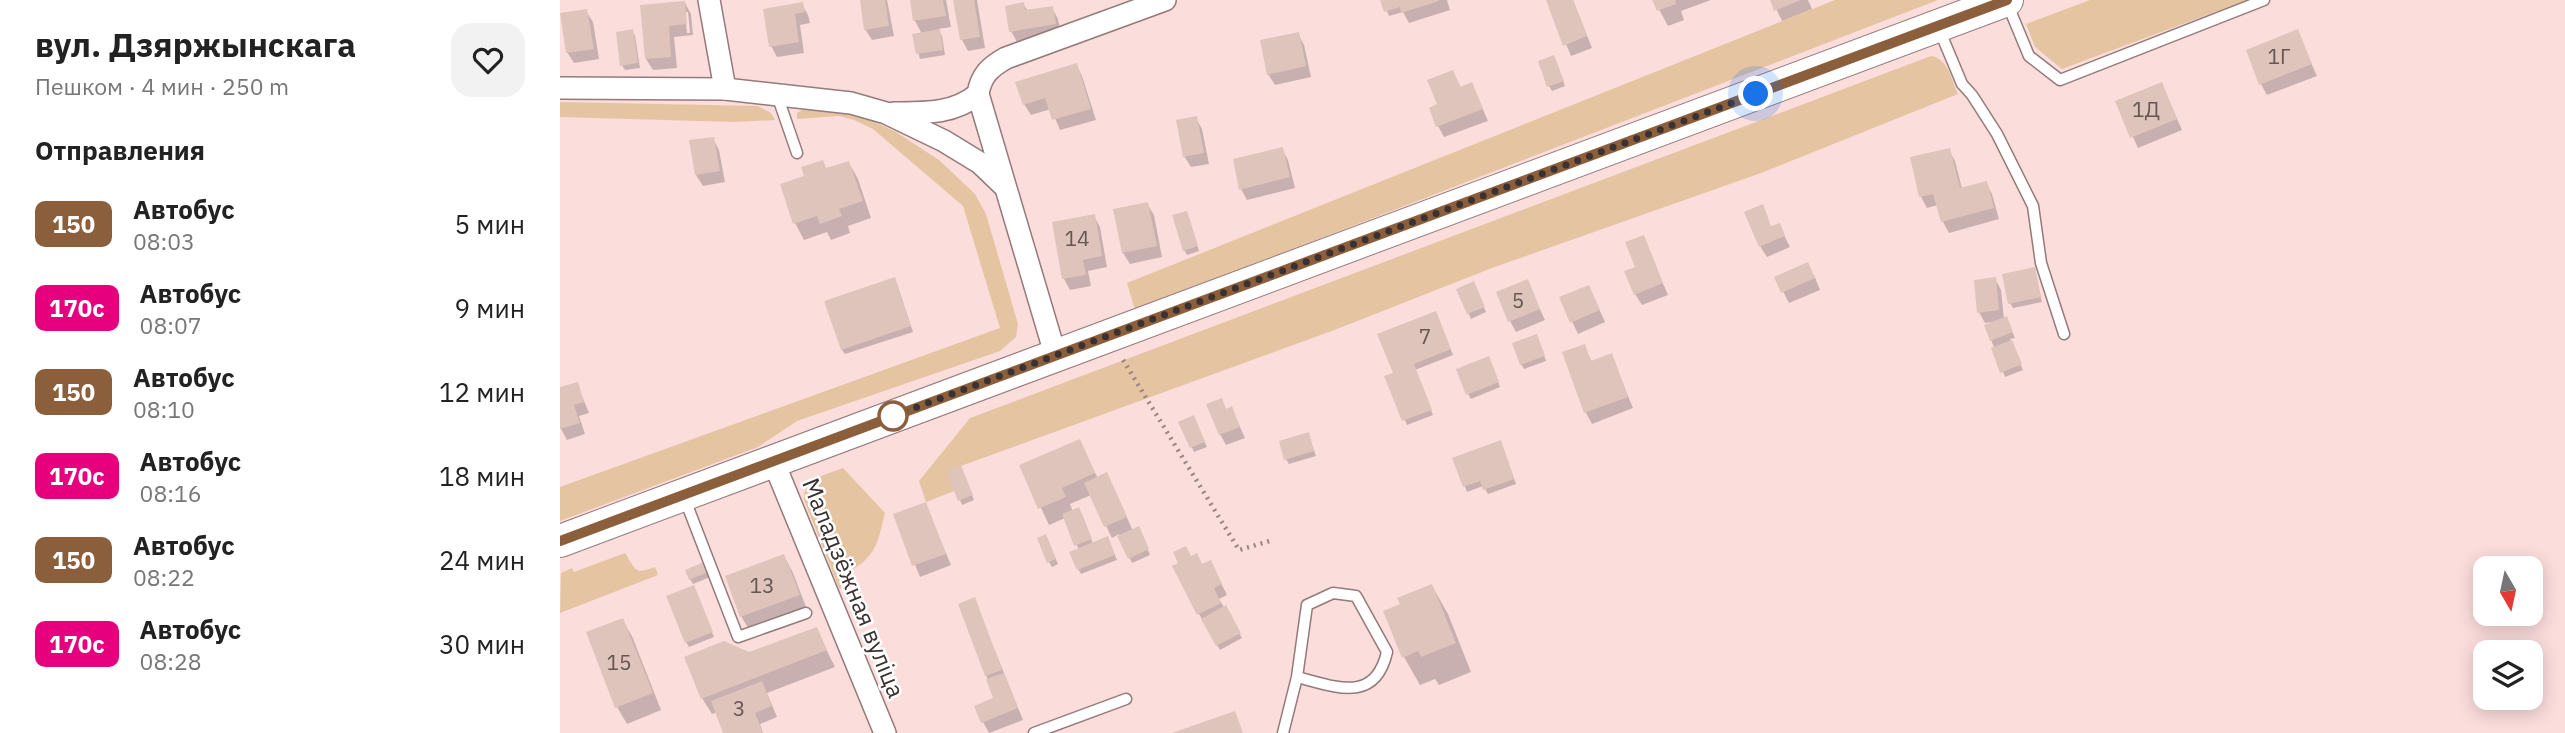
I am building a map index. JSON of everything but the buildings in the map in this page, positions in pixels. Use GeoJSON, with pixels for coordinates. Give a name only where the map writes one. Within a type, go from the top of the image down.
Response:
{"type":"FeatureCollection","features":[{"type":"Feature","properties":{"kind":"main road"},"geometry":{"type":"LineString","coordinates":[[560,541],[2006,0]]}},
{"type":"Feature","properties":{"kind":"street"},"geometry":{"type":"LineString","coordinates":[[709,0],[726,89]]}},
{"type":"Feature","properties":{"kind":"street"},"geometry":{"type":"LineString","coordinates":[[1056,357],[978,94],[980,83],[985,72],[1006,58],[1165,0]]}},
{"type":"Feature","properties":{"kind":"street"},"geometry":{"type":"LineString","coordinates":[[560,88],[726,89],[852,103],[914,125],[980,163],[1005,188]]}},
{"type":"Feature","properties":{"kind":"street"},"geometry":{"type":"LineString","coordinates":[[886,113],[943,111],[965,105],[978,94]]}},
{"type":"Feature","properties":{"kind":"street","name":"Маладзёжная вуліца"},"geometry":{"type":"LineString","coordinates":[[774,463],[885,733]]}},
{"type":"Feature","properties":{"kind":"lane"},"geometry":{"type":"LineString","coordinates":[[2006,0],[2029,56],[2060,80],[2264,0]]}},
{"type":"Feature","properties":{"kind":"lane"},"geometry":{"type":"LineString","coordinates":[[1938,26],[1962,84],[1997,134],[2032,206],[2041,263],[2064,334]]}},
{"type":"Feature","properties":{"kind":"lane"},"geometry":{"type":"LineString","coordinates":[[777,95],[797,153]]}},
{"type":"Feature","properties":{"kind":"lane"},"geometry":{"type":"LineString","coordinates":[[684,495],[738,636],[806,613]]}},
{"type":"Feature","properties":{"kind":"lane"},"geometry":{"type":"LineString","coordinates":[[1283,733],[1297,677],[1307,605],[1334,593],[1356,596],[1387,652],[1382,670],[1371,684],[1342,689],[1297,677]]}},
{"type":"Feature","properties":{"kind":"lane"},"geometry":{"type":"LineString","coordinates":[[1037,732],[1126,699]]}},
{"type":"Feature","properties":{"kind":"path"},"geometry":{"type":"LineString","coordinates":[[1118,352],[1239,550],[1273,540]]}},
{"type":"Feature","properties":{"kind":"shaded area"},"geometry":{"type":"Polygon","coordinates":[[[1835,0],[1938,0],[1135,310],[1127,283],[1835,0]]]}},
{"type":"Feature","properties":{"kind":"shaded area"},"geometry":{"type":"Polygon","coordinates":[[[2090,0],[2247,0],[2062,69],[2035,47],[2026,24],[2090,0]]]}},
{"type":"Feature","properties":{"kind":"shaded area"},"geometry":{"type":"Polygon","coordinates":[[[1931,56],[1945,65],[1958,94],[1761,173],[1492,268],[1337,329],[947,471],[954,491],[926,502],[919,481],[970,418],[1931,56]]]}},
{"type":"Feature","properties":{"kind":"shaded area"},"geometry":{"type":"Polygon","coordinates":[[[560,102],[758,106],[771,113],[775,120],[734,122],[560,117],[560,102]]]}},
{"type":"Feature","properties":{"kind":"shaded area"},"geometry":{"type":"Polygon","coordinates":[[[807,107],[862,116],[896,132],[939,160],[975,194],[986,214],[1018,324],[1016,337],[1000,351],[797,421],[758,447],[560,521],[560,487],[1000,328],[963,206],[873,129],[839,116],[797,119],[797,113],[807,107]]]}},
{"type":"Feature","properties":{"kind":"shaded area"},"geometry":{"type":"Polygon","coordinates":[[[843,468],[885,513],[875,547],[865,561],[845,577],[840,590],[804,500],[811,482],[843,468]]]}},
{"type":"Feature","properties":{"kind":"shaded area"},"geometry":{"type":"Polygon","coordinates":[[[625,553],[639,571],[655,567],[658,575],[560,613],[561,573],[572,568],[574,572],[625,553]]]}},
{"type":"Feature","properties":{"kind":"bus line","name":"150"},"geometry":{"type":"LineString","coordinates":[[560,541],[2007,0]]}},
{"type":"Feature","properties":{"kind":"route"},"geometry":{"type":"LineString","coordinates":[[893,416],[1756,94]]}}]}
